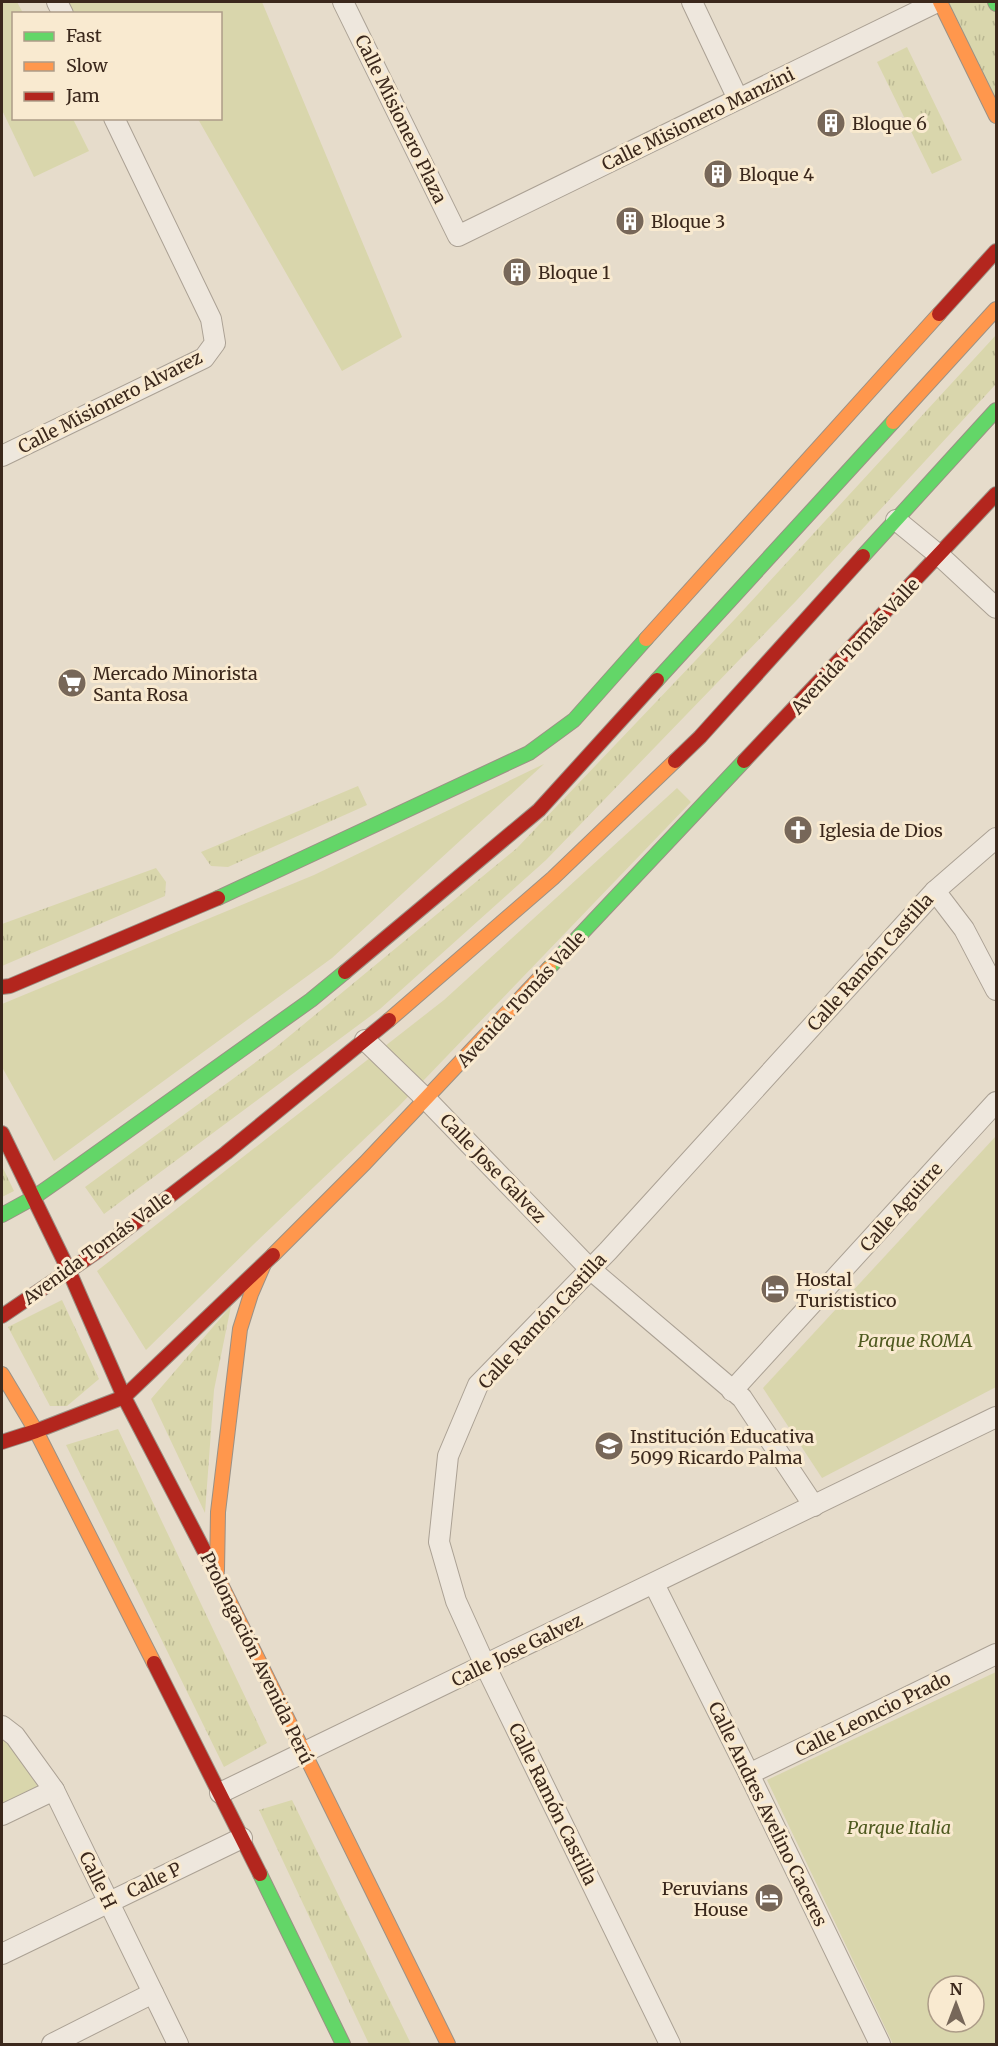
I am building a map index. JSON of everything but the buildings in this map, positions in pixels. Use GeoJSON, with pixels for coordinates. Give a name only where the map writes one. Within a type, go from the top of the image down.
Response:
{"type":"FeatureCollection","features":[{"type":"Feature","properties":{"kind":"main road"},"geometry":{"type":"LineString","coordinates":[[938,2],[996,116]]}},
{"type":"Feature","properties":{"kind":"main road"},"geometry":{"type":"LineString","coordinates":[[2,987],[10,986],[206,904],[529,753],[574,720],[996,251]]}},
{"type":"Feature","properties":{"kind":"main road"},"geometry":{"type":"LineString","coordinates":[[2,1215],[33,1198],[311,1000],[539,810],[996,309]]}},
{"type":"Feature","properties":{"kind":"main road","name":"Avenida Tomás Valle"},"geometry":{"type":"LineString","coordinates":[[2,1316],[69,1271],[192,1179],[365,1040],[553,878],[700,737],[996,410]]}},
{"type":"Feature","properties":{"kind":"main road","name":"Avenida Tomás Valle"},"geometry":{"type":"LineString","coordinates":[[2,1442],[124,1397],[264,1264],[426,1099],[996,494]]}},
{"type":"Feature","properties":{"kind":"main road","name":"Prolongación Avenida Perú"},"geometry":{"type":"LineString","coordinates":[[2,1133],[69,1271],[124,1397],[217,1575],[448,2044]]}},
{"type":"Feature","properties":{"kind":"main road"},"geometry":{"type":"LineString","coordinates":[[217,1575],[218,1512],[240,1329],[251,1294],[264,1264]]}},
{"type":"Feature","properties":{"kind":"main road"},"geometry":{"type":"LineString","coordinates":[[2,1374],[36,1431],[220,1793],[343,2044]]}},
{"type":"Feature","properties":{"kind":"street","name":"Calle Misionero Plaza"},"geometry":{"type":"LineString","coordinates":[[343,2],[459,237]]}},
{"type":"Feature","properties":{"kind":"street"},"geometry":{"type":"LineString","coordinates":[[692,2],[738,99]]}},
{"type":"Feature","properties":{"kind":"street","name":"Calle Misionero Manzini"},"geometry":{"type":"LineString","coordinates":[[459,237],[938,2]]}},
{"type":"Feature","properties":{"kind":"street","name":"Calle Misionero Alvarez"},"geometry":{"type":"LineString","coordinates":[[2,456],[204,358],[215,343],[212,319],[115,120]]}},
{"type":"Feature","properties":{"kind":"street"},"geometry":{"type":"LineString","coordinates":[[896,520],[940,555],[996,608]]}},
{"type":"Feature","properties":{"kind":"street","name":"Calle Ramón Castilla"},"geometry":{"type":"LineString","coordinates":[[670,2044],[456,1601],[439,1542],[448,1456],[478,1385],[590,1269],[934,891],[996,838]]}},
{"type":"Feature","properties":{"kind":"street"},"geometry":{"type":"LineString","coordinates":[[934,891],[964,928],[996,990]]}},
{"type":"Feature","properties":{"kind":"street","name":"Calle Jose Galvez"},"geometry":{"type":"LineString","coordinates":[[365,1040],[426,1099],[590,1269],[742,1398],[814,1506]]}},
{"type":"Feature","properties":{"kind":"street","name":"Calle Aguirre"},"geometry":{"type":"LineString","coordinates":[[732,1391],[996,1102]]}},
{"type":"Feature","properties":{"kind":"street","name":"Calle Jose Galvez"},"geometry":{"type":"LineString","coordinates":[[220,1793],[996,1417]]}},
{"type":"Feature","properties":{"kind":"street","name":"Calle Andres Avelino Caceres"},"geometry":{"type":"LineString","coordinates":[[654,1584],[880,2044]]}},
{"type":"Feature","properties":{"kind":"street","name":"Calle Leoncio Prado"},"geometry":{"type":"LineString","coordinates":[[749,1774],[996,1654]]}},
{"type":"Feature","properties":{"kind":"street","name":"Calle H"},"geometry":{"type":"LineString","coordinates":[[2,1726],[15,1736],[54,1790],[178,2044]]}},
{"type":"Feature","properties":{"kind":"street"},"geometry":{"type":"LineString","coordinates":[[2,1815],[54,1790]]}},
{"type":"Feature","properties":{"kind":"street","name":"Calle P"},"geometry":{"type":"LineString","coordinates":[[2,1954],[242,1838]]}},
{"type":"Feature","properties":{"kind":"street"},"geometry":{"type":"LineString","coordinates":[[52,2044],[153,1993]]}},
{"type":"Feature","properties":{"kind":"green space"},"geometry":{"type":"Polygon","coordinates":[[[2,2],[17,2],[22,12],[12,12],[12,120],[74,120],[89,151],[34,177],[2,110],[2,2]]]}},
{"type":"Feature","properties":{"kind":"green space"},"geometry":{"type":"Polygon","coordinates":[[[69,2],[262,2],[402,337],[342,371],[199,120],[222,120],[222,12],[74,12],[69,2]]]}},
{"type":"Feature","properties":{"kind":"green space"},"geometry":{"type":"Polygon","coordinates":[[[940,2],[995,2],[996,114],[940,2]]]}},
{"type":"Feature","properties":{"kind":"green space"},"geometry":{"type":"Polygon","coordinates":[[[907,47],[962,160],[932,174],[877,62],[907,47]]]}},
{"type":"Feature","properties":{"kind":"green space"},"geometry":{"type":"Polygon","coordinates":[[[996,335],[996,384],[796,601],[546,860],[380,1009],[104,1214],[85,1187],[275,1048],[517,848],[735,619],[996,335]]]}},
{"type":"Feature","properties":{"kind":"green space"},"geometry":{"type":"Polygon","coordinates":[[[544,764],[332,958],[54,1161],[2,1067],[2,1004],[314,875],[544,764]]]}},
{"type":"Feature","properties":{"kind":"green space"},"geometry":{"type":"Polygon","coordinates":[[[358,786],[367,805],[228,867],[211,866],[201,852],[358,786]]]}},
{"type":"Feature","properties":{"kind":"green space"},"geometry":{"type":"Polygon","coordinates":[[[677,788],[691,802],[399,1106],[146,1350],[97,1271],[444,1000],[677,788]]]}},
{"type":"Feature","properties":{"kind":"green space"},"geometry":{"type":"Polygon","coordinates":[[[156,868],[166,882],[165,896],[2,966],[2,924],[156,868]]]}},
{"type":"Feature","properties":{"kind":"green space","name":"Parque ROMA"},"geometry":{"type":"Polygon","coordinates":[[[996,1136],[996,1387],[822,1478],[763,1388],[996,1136]]]}},
{"type":"Feature","properties":{"kind":"green space"},"geometry":{"type":"Polygon","coordinates":[[[2,1166],[14,1191],[2,1197],[2,1166]]]}},
{"type":"Feature","properties":{"kind":"green space"},"geometry":{"type":"Polygon","coordinates":[[[62,1300],[99,1379],[67,1406],[50,1406],[8,1327],[62,1300]]]}},
{"type":"Feature","properties":{"kind":"green space"},"geometry":{"type":"Polygon","coordinates":[[[231,1306],[214,1390],[205,1513],[151,1399],[231,1306]]]}},
{"type":"Feature","properties":{"kind":"green space"},"geometry":{"type":"Polygon","coordinates":[[[118,1429],[267,1743],[224,1767],[66,1445],[118,1429]]]}},
{"type":"Feature","properties":{"kind":"green space","name":"Parque Italia"},"geometry":{"type":"Polygon","coordinates":[[[996,1672],[996,2044],[893,2044],[767,1780],[996,1672]]]}},
{"type":"Feature","properties":{"kind":"green space"},"geometry":{"type":"Polygon","coordinates":[[[2,1739],[15,1751],[39,1788],[2,1806],[2,1739]]]}},
{"type":"Feature","properties":{"kind":"green space"},"geometry":{"type":"Polygon","coordinates":[[[292,1800],[411,2044],[369,2044],[259,1810],[292,1800]]]}},
{"type":"Feature","properties":{"kind":"traffic: fast"},"geometry":{"type":"LineString","coordinates":[[863,556],[996,410]]}},
{"type":"Feature","properties":{"kind":"traffic: fast"},"geometry":{"type":"LineString","coordinates":[[657,680],[893,422]]}},
{"type":"Feature","properties":{"kind":"traffic: fast"},"geometry":{"type":"LineString","coordinates":[[218,898],[529,753],[574,720],[646,639]]}},
{"type":"Feature","properties":{"kind":"traffic: fast"},"geometry":{"type":"LineString","coordinates":[[549,968],[744,761]]}},
{"type":"Feature","properties":{"kind":"traffic: fast"},"geometry":{"type":"LineString","coordinates":[[2,1215],[33,1198],[66,1175],[311,1000],[345,972]]}},
{"type":"Feature","properties":{"kind":"traffic: fast"},"geometry":{"type":"LineString","coordinates":[[260,1874],[343,2044]]}},
{"type":"Feature","properties":{"kind":"traffic: slow"},"geometry":{"type":"LineString","coordinates":[[940,2],[996,116]]}},
{"type":"Feature","properties":{"kind":"traffic: slow"},"geometry":{"type":"LineString","coordinates":[[893,422],[996,309]]}},
{"type":"Feature","properties":{"kind":"traffic: slow"},"geometry":{"type":"LineString","coordinates":[[646,639],[939,314]]}},
{"type":"Feature","properties":{"kind":"traffic: slow"},"geometry":{"type":"LineString","coordinates":[[389,1020],[553,878],[675,761]]}},
{"type":"Feature","properties":{"kind":"traffic: slow"},"geometry":{"type":"LineString","coordinates":[[273,1255],[365,1163],[549,968]]}},
{"type":"Feature","properties":{"kind":"traffic: slow"},"geometry":{"type":"LineString","coordinates":[[217,1571],[218,1512],[240,1329],[251,1294],[264,1264]]}},
{"type":"Feature","properties":{"kind":"traffic: slow"},"geometry":{"type":"LineString","coordinates":[[2,1374],[36,1431],[154,1663]]}},
{"type":"Feature","properties":{"kind":"traffic: slow"},"geometry":{"type":"LineString","coordinates":[[210,1562],[448,2044]]}},
{"type":"Feature","properties":{"kind":"traffic: jam"},"geometry":{"type":"LineString","coordinates":[[939,314],[996,251]]}},
{"type":"Feature","properties":{"kind":"traffic: jam"},"geometry":{"type":"LineString","coordinates":[[744,761],[996,494]]}},
{"type":"Feature","properties":{"kind":"traffic: jam"},"geometry":{"type":"LineString","coordinates":[[675,761],[700,737],[863,556]]}},
{"type":"Feature","properties":{"kind":"traffic: jam"},"geometry":{"type":"LineString","coordinates":[[345,972],[539,810],[657,680]]}},
{"type":"Feature","properties":{"kind":"traffic: jam"},"geometry":{"type":"LineString","coordinates":[[2,987],[10,986],[218,898]]}},
{"type":"Feature","properties":{"kind":"traffic: jam"},"geometry":{"type":"LineString","coordinates":[[2,1316],[98,1251],[226,1153],[389,1020]]}},
{"type":"Feature","properties":{"kind":"traffic: jam"},"geometry":{"type":"LineString","coordinates":[[2,1133],[69,1271],[124,1397],[210,1562]]}},
{"type":"Feature","properties":{"kind":"traffic: jam"},"geometry":{"type":"LineString","coordinates":[[2,1442],[124,1397],[273,1255]]}},
{"type":"Feature","properties":{"kind":"traffic: jam"},"geometry":{"type":"LineString","coordinates":[[154,1663],[260,1874]]}},
{"type":"Feature","properties":{"kind":"place","name":"Bloque 6"},"geometry":{"type":"Point","coordinates":[831,123]}},
{"type":"Feature","properties":{"kind":"place","name":"Bloque 4"},"geometry":{"type":"Point","coordinates":[718,174]}},
{"type":"Feature","properties":{"kind":"place","name":"Bloque 3"},"geometry":{"type":"Point","coordinates":[630,221]}},
{"type":"Feature","properties":{"kind":"place","name":"Bloque 1"},"geometry":{"type":"Point","coordinates":[517,272]}},
{"type":"Feature","properties":{"kind":"place","name":"Mercado Minorista Santa Rosa"},"geometry":{"type":"Point","coordinates":[72,683]}},
{"type":"Feature","properties":{"kind":"place","name":"Iglesia de Dios"},"geometry":{"type":"Point","coordinates":[798,830]}},
{"type":"Feature","properties":{"kind":"place","name":"Hostal Turististico"},"geometry":{"type":"Point","coordinates":[775,1289]}},
{"type":"Feature","properties":{"kind":"place","name":"Institución Educativa 5099 Ricardo Palma"},"geometry":{"type":"Point","coordinates":[609,1446]}},
{"type":"Feature","properties":{"kind":"place","name":"Peruvians House"},"geometry":{"type":"Point","coordinates":[769,1898]}}]}
